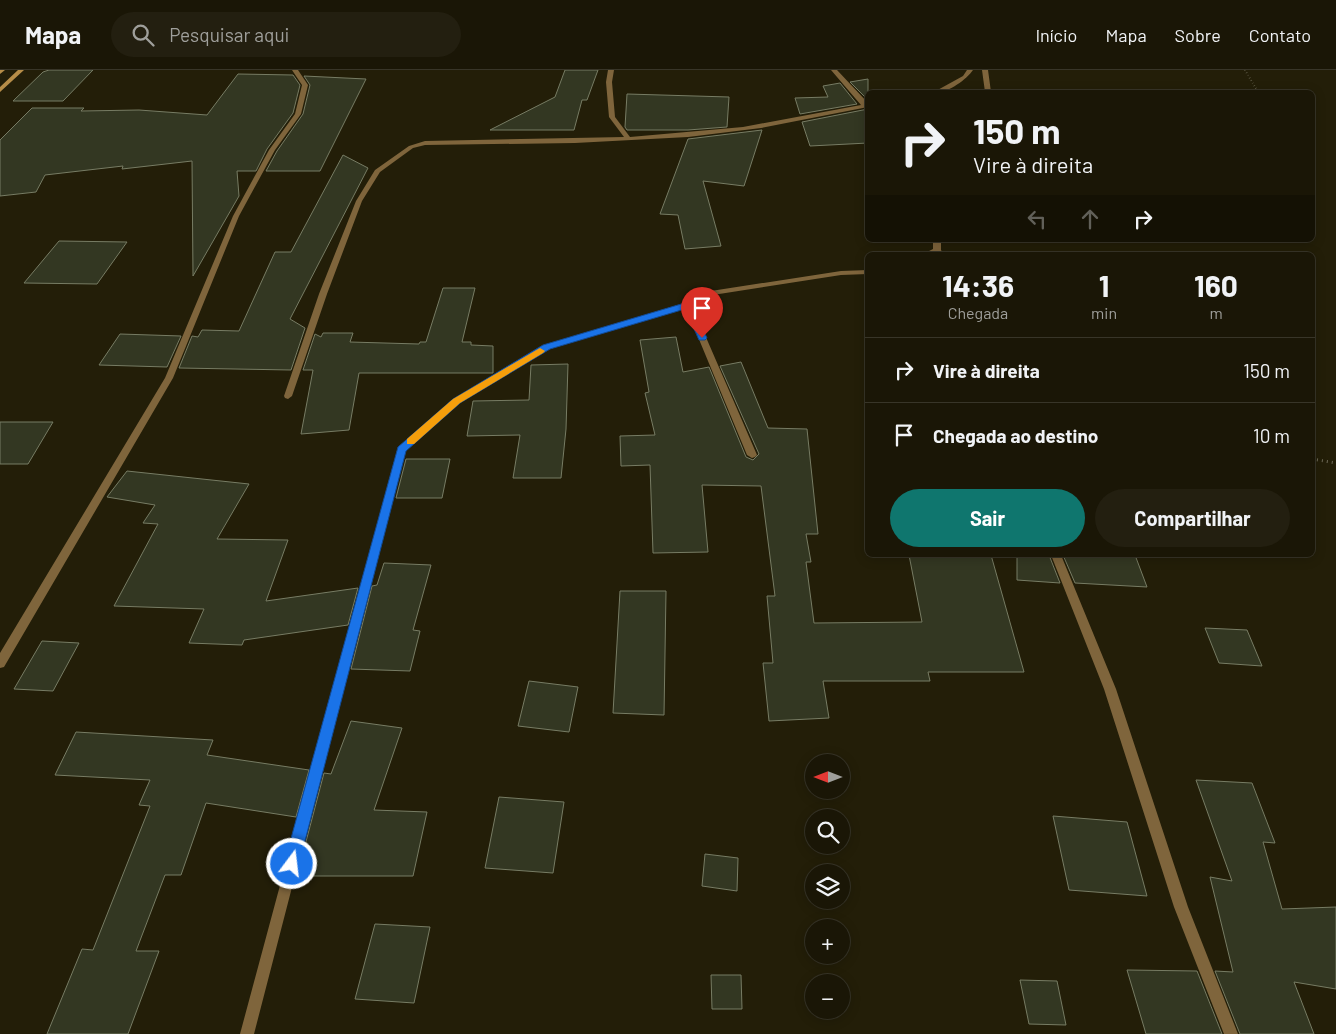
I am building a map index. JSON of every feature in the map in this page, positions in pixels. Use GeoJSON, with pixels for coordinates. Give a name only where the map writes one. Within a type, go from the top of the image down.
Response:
{"type":"FeatureCollection","features":[{"type":"Feature","properties":{"kind":"main road"},"geometry":{"type":"LineString","coordinates":[[0,90],[21,70]]}},
{"type":"Feature","properties":{"kind":"street"},"geometry":{"type":"LineString","coordinates":[[0,663],[169,378],[236,216],[272,150],[298,114],[306,85],[295,70]]}},
{"type":"Feature","properties":{"kind":"street"},"geometry":{"type":"LineString","coordinates":[[611,70],[609,82],[612,117],[628,139]]}},
{"type":"Feature","properties":{"kind":"street"},"geometry":{"type":"LineString","coordinates":[[834,70],[865,104]]}},
{"type":"Feature","properties":{"kind":"street"},"geometry":{"type":"LineString","coordinates":[[941,90],[965,77],[970,70]]}},
{"type":"Feature","properties":{"kind":"street"},"geometry":{"type":"LineString","coordinates":[[985,70],[988,90]]}},
{"type":"Feature","properties":{"kind":"street"},"geometry":{"type":"LineString","coordinates":[[288,396],[323,294],[359,201],[376,171],[411,147],[425,143],[628,139],[727,131],[865,106]]}},
{"type":"Feature","properties":{"kind":"street"},"geometry":{"type":"LineString","coordinates":[[247,1034],[401,449],[457,401],[547,347],[688,305],[698,295],[841,273],[865,272]]}},
{"type":"Feature","properties":{"kind":"street"},"geometry":{"type":"LineString","coordinates":[[688,305],[752,455]]}},
{"type":"Feature","properties":{"kind":"street"},"geometry":{"type":"LineString","coordinates":[[1057,557],[1110,689],[1181,907],[1231,1034]]}},
{"type":"Feature","properties":{"kind":"path"},"geometry":{"type":"LineString","coordinates":[[1245,70],[1257,90]]}},
{"type":"Feature","properties":{"kind":"path"},"geometry":{"type":"LineString","coordinates":[[1315,459],[1336,462]]}},
{"type":"Feature","properties":{"kind":"building"},"geometry":{"type":"Polygon","coordinates":[[[49,70],[93,70],[63,101],[13,101],[43,72],[49,70]]]}},
{"type":"Feature","properties":{"kind":"building"},"geometry":{"type":"Polygon","coordinates":[[[565,70],[598,70],[587,100],[582,100],[574,130],[490,130],[555,97],[565,70]]]}},
{"type":"Feature","properties":{"kind":"building"},"geometry":{"type":"Polygon","coordinates":[[[238,74],[293,75],[300,85],[293,113],[267,149],[256,171],[237,171],[239,196],[193,276],[192,161],[122,169],[123,166],[45,175],[36,192],[0,196],[0,140],[32,108],[84,108],[81,111],[139,110],[207,115],[238,74]]]}},
{"type":"Feature","properties":{"kind":"building"},"geometry":{"type":"Polygon","coordinates":[[[304,76],[366,79],[320,171],[266,171],[277,151],[303,114],[310,85],[304,76]]]}},
{"type":"Feature","properties":{"kind":"building"},"geometry":{"type":"Polygon","coordinates":[[[868,79],[868,90],[865,90],[865,97],[850,82],[868,79]]]}},
{"type":"Feature","properties":{"kind":"building"},"geometry":{"type":"Polygon","coordinates":[[[840,83],[857,104],[800,114],[795,98],[828,97],[823,86],[840,83]]]}},
{"type":"Feature","properties":{"kind":"building"},"geometry":{"type":"Polygon","coordinates":[[[627,94],[729,97],[727,127],[688,130],[627,130],[625,127],[627,94]]]}},
{"type":"Feature","properties":{"kind":"building"},"geometry":{"type":"Polygon","coordinates":[[[865,110],[865,143],[810,146],[802,122],[865,110]]]}},
{"type":"Feature","properties":{"kind":"building"},"geometry":{"type":"Polygon","coordinates":[[[762,130],[744,186],[703,181],[721,246],[685,249],[678,215],[660,214],[688,139],[762,130]]]}},
{"type":"Feature","properties":{"kind":"building"},"geometry":{"type":"Polygon","coordinates":[[[343,155],[368,168],[290,319],[305,328],[291,370],[179,368],[192,336],[198,337],[202,330],[239,331],[275,252],[291,252],[343,155]]]}},
{"type":"Feature","properties":{"kind":"building"},"geometry":{"type":"Polygon","coordinates":[[[59,241],[127,242],[97,284],[24,283],[59,241]]]}},
{"type":"Feature","properties":{"kind":"building"},"geometry":{"type":"Polygon","coordinates":[[[443,288],[475,288],[462,342],[471,342],[471,345],[493,346],[493,373],[359,373],[349,430],[301,434],[313,370],[303,370],[315,334],[321,337],[323,333],[353,333],[350,342],[419,344],[420,342],[426,342],[443,288]]]}},
{"type":"Feature","properties":{"kind":"building"},"geometry":{"type":"Polygon","coordinates":[[[120,334],[181,336],[167,367],[99,365],[120,334]]]}},
{"type":"Feature","properties":{"kind":"building"},"geometry":{"type":"Polygon","coordinates":[[[676,337],[683,372],[709,367],[746,457],[753,460],[759,454],[720,366],[741,362],[768,428],[807,429],[818,534],[806,534],[811,562],[806,562],[814,623],[922,622],[909,557],[992,557],[1024,672],[928,672],[930,681],[823,681],[829,718],[769,721],[763,663],[773,663],[767,596],[775,596],[761,486],[702,485],[708,552],[653,553],[650,465],[621,466],[620,436],[655,435],[645,393],[649,392],[640,340],[676,337]]]}},
{"type":"Feature","properties":{"kind":"building"},"geometry":{"type":"Polygon","coordinates":[[[568,364],[566,429],[561,478],[513,478],[520,435],[467,436],[473,401],[529,400],[531,365],[568,364]]]}},
{"type":"Feature","properties":{"kind":"building"},"geometry":{"type":"Polygon","coordinates":[[[0,422],[53,422],[28,464],[0,464],[0,422]]]}},
{"type":"Feature","properties":{"kind":"building"},"geometry":{"type":"Polygon","coordinates":[[[406,459],[450,459],[442,498],[396,498],[406,459]]]}},
{"type":"Feature","properties":{"kind":"building"},"geometry":{"type":"Polygon","coordinates":[[[127,471],[249,484],[217,539],[288,540],[266,601],[358,588],[348,625],[244,640],[242,645],[189,643],[204,609],[114,606],[158,524],[143,523],[155,505],[107,497],[127,471]]]}},
{"type":"Feature","properties":{"kind":"building"},"geometry":{"type":"Polygon","coordinates":[[[1017,557],[1050,557],[1060,583],[1017,580],[1017,557]]]}},
{"type":"Feature","properties":{"kind":"building"},"geometry":{"type":"Polygon","coordinates":[[[1064,557],[1136,557],[1147,587],[1075,583],[1064,557]]]}},
{"type":"Feature","properties":{"kind":"building"},"geometry":{"type":"Polygon","coordinates":[[[384,563],[431,565],[413,630],[420,631],[410,671],[351,669],[372,586],[377,585],[384,563]]]}},
{"type":"Feature","properties":{"kind":"building"},"geometry":{"type":"Polygon","coordinates":[[[620,591],[666,591],[664,715],[613,713],[620,591]]]}},
{"type":"Feature","properties":{"kind":"building"},"geometry":{"type":"Polygon","coordinates":[[[1205,628],[1247,630],[1262,666],[1219,663],[1205,628]]]}},
{"type":"Feature","properties":{"kind":"building"},"geometry":{"type":"Polygon","coordinates":[[[42,641],[79,643],[53,691],[14,689],[42,641]]]}},
{"type":"Feature","properties":{"kind":"building"},"geometry":{"type":"Polygon","coordinates":[[[529,681],[578,687],[569,732],[518,726],[529,681]]]}},
{"type":"Feature","properties":{"kind":"building"},"geometry":{"type":"Polygon","coordinates":[[[351,721],[402,728],[374,810],[427,812],[413,876],[297,876],[324,773],[331,774],[351,721]]]}},
{"type":"Feature","properties":{"kind":"building"},"geometry":{"type":"Polygon","coordinates":[[[76,732],[213,740],[207,755],[309,770],[296,817],[206,803],[181,875],[165,875],[136,951],[159,951],[128,1034],[47,1034],[82,949],[93,950],[150,806],[139,805],[150,780],[55,775],[76,732]]]}},
{"type":"Feature","properties":{"kind":"building"},"geometry":{"type":"Polygon","coordinates":[[[1196,780],[1252,783],[1275,843],[1263,842],[1282,909],[1336,907],[1336,989],[1294,982],[1314,1034],[1240,1034],[1215,971],[1233,972],[1210,877],[1232,881],[1196,780]]]}},
{"type":"Feature","properties":{"kind":"building"},"geometry":{"type":"Polygon","coordinates":[[[499,797],[564,802],[553,873],[485,868],[499,797]]]}},
{"type":"Feature","properties":{"kind":"building"},"geometry":{"type":"Polygon","coordinates":[[[1053,816],[1127,822],[1147,896],[1069,890],[1053,816]]]}},
{"type":"Feature","properties":{"kind":"building"},"geometry":{"type":"Polygon","coordinates":[[[705,854],[738,858],[737,891],[702,886],[705,854]]]}},
{"type":"Feature","properties":{"kind":"building"},"geometry":{"type":"Polygon","coordinates":[[[375,924],[430,927],[414,1003],[355,999],[375,924]]]}},
{"type":"Feature","properties":{"kind":"building"},"geometry":{"type":"Polygon","coordinates":[[[1127,970],[1197,971],[1222,1034],[1146,1034],[1127,970]]]}},
{"type":"Feature","properties":{"kind":"building"},"geometry":{"type":"Polygon","coordinates":[[[711,975],[741,975],[742,1009],[712,1009],[711,975]]]}},
{"type":"Feature","properties":{"kind":"building"},"geometry":{"type":"Polygon","coordinates":[[[1020,980],[1057,981],[1066,1025],[1029,1024],[1020,980]]]}},
{"type":"Feature","properties":{"kind":"slow traffic"},"geometry":{"type":"LineString","coordinates":[[411,441],[457,401],[540,351]]}},
{"type":"Feature","properties":{"kind":"route"},"geometry":{"type":"LineString","coordinates":[[292,864],[401,449],[457,401],[547,347],[688,305],[702,338]]}}]}
